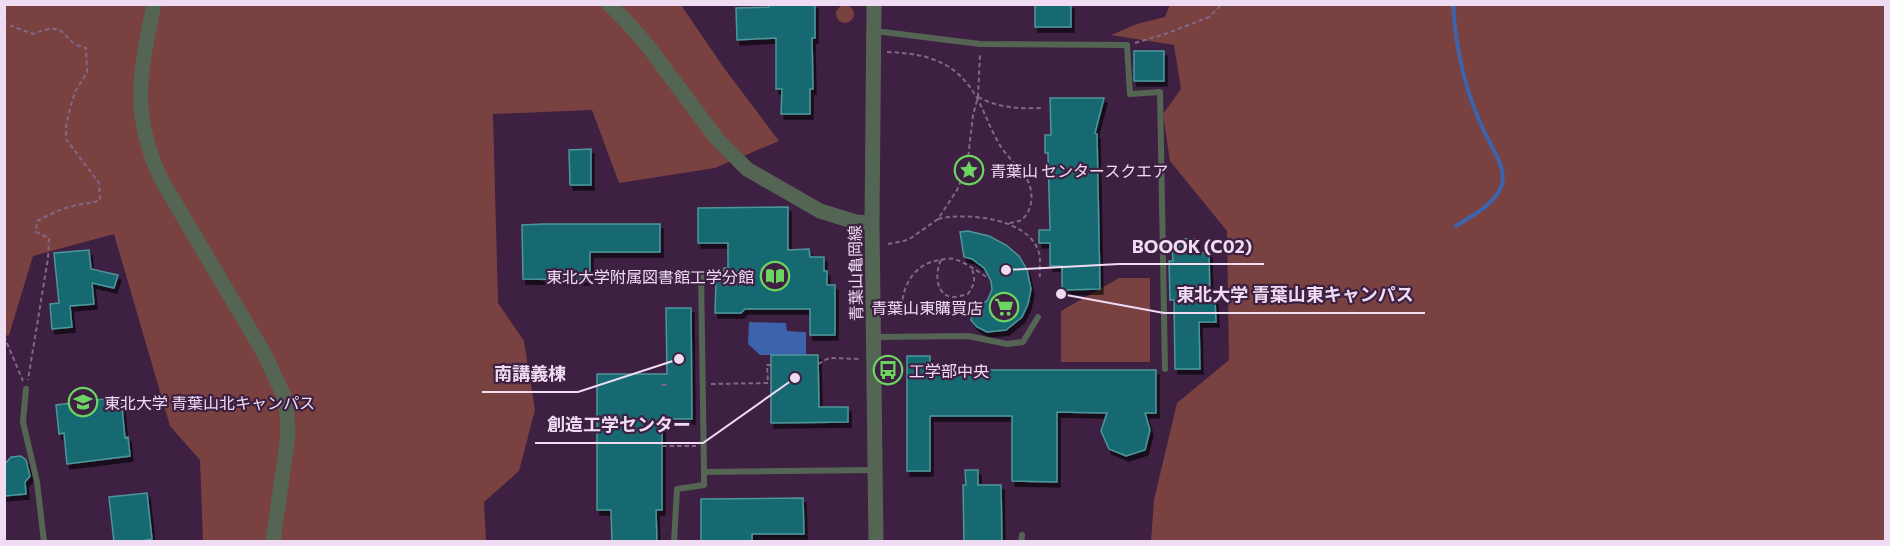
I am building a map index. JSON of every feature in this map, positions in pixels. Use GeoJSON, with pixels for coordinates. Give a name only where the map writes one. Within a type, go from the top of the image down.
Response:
{"type":"FeatureCollection","features":[{"type":"Feature","properties":{"kind":"street"},"geometry":{"type":"LineString","coordinates":[[154,4],[139,89],[140,105],[152,160],[265,356],[283,394],[287,412],[288,435],[273,542]]}},
{"type":"Feature","properties":{"kind":"street"},"geometry":{"type":"LineString","coordinates":[[609,4],[647,45],[717,139],[747,169],[820,212],[856,222],[872,223]]}},
{"type":"Feature","properties":{"kind":"street","name":"青葉山亀岡線"},"geometry":{"type":"LineString","coordinates":[[874,4],[872,223],[876,542]]}},
{"type":"Feature","properties":{"kind":"lane"},"geometry":{"type":"LineString","coordinates":[[874,31],[981,44],[1127,45],[1130,93],[1160,92],[1165,369]]}},
{"type":"Feature","properties":{"kind":"lane"},"geometry":{"type":"LineString","coordinates":[[674,542],[677,489],[704,484],[701,272]]}},
{"type":"Feature","properties":{"kind":"lane"},"geometry":{"type":"LineString","coordinates":[[874,337],[968,336],[1007,344],[1023,342],[1038,318]]}},
{"type":"Feature","properties":{"kind":"lane"},"geometry":{"type":"LineString","coordinates":[[26,390],[23,422],[37,482],[44,542]]}},
{"type":"Feature","properties":{"kind":"lane"},"geometry":{"type":"LineString","coordinates":[[704,472],[875,470]]}},
{"type":"Feature","properties":{"kind":"path"},"geometry":{"type":"LineString","coordinates":[[1127,45],[1168,33],[1209,17],[1222,4]]}},
{"type":"Feature","properties":{"kind":"path"},"geometry":{"type":"LineString","coordinates":[[4,21],[6,24],[33,34],[48,28],[57,29],[77,46],[86,48],[87,72],[70,105],[66,139],[99,183],[100,200],[90,204],[76,204],[37,221],[36,232],[49,238],[48,258],[32,365],[26,390]]}},
{"type":"Feature","properties":{"kind":"path"},"geometry":{"type":"LineString","coordinates":[[888,244],[908,240],[938,219],[957,190],[967,167],[973,115],[978,97],[980,51]]}},
{"type":"Feature","properties":{"kind":"path"},"geometry":{"type":"LineString","coordinates":[[889,52],[916,54],[945,65],[957,73],[978,97],[995,138],[1007,158],[1028,179],[1031,191],[1031,206],[1022,219],[1008,224]]}},
{"type":"Feature","properties":{"kind":"path"},"geometry":{"type":"LineString","coordinates":[[978,97],[993,105],[1023,109],[1043,108]]}},
{"type":"Feature","properties":{"kind":"path"},"geometry":{"type":"LineString","coordinates":[[938,219],[952,216],[979,218],[1008,224],[1026,233],[1039,252],[1040,277]]}},
{"type":"Feature","properties":{"kind":"path"},"geometry":{"type":"LineString","coordinates":[[891,312],[902,311],[901,300],[913,274],[923,264],[953,258],[987,277]]}},
{"type":"Feature","properties":{"kind":"path"},"geometry":{"type":"LineString","coordinates":[[941,260],[936,270],[938,284],[947,295],[955,297],[968,294],[974,284],[974,275],[970,267]]}},
{"type":"Feature","properties":{"kind":"path"},"geometry":{"type":"LineString","coordinates":[[4,336],[26,390]]}},
{"type":"Feature","properties":{"kind":"path"},"geometry":{"type":"LineString","coordinates":[[818,364],[829,358],[874,359]]}},
{"type":"Feature","properties":{"kind":"path"},"geometry":{"type":"LineString","coordinates":[[704,384],[768,383],[767,365],[771,365]]}},
{"type":"Feature","properties":{"kind":"path"},"geometry":{"type":"LineString","coordinates":[[662,385],[667,385]]}},
{"type":"Feature","properties":{"kind":"path"},"geometry":{"type":"LineString","coordinates":[[662,446],[704,447]]}},
{"type":"Feature","properties":{"kind":"shaded area"},"geometry":{"type":"Polygon","coordinates":[[[1170,4],[1885,5],[1885,541],[1151,541],[1154,500],[1177,403],[1229,360],[1227,231],[1170,161],[1163,114],[1181,89],[1174,45],[1111,35],[1137,24],[1165,17],[1170,4]]]}},
{"type":"Feature","properties":{"kind":"shaded area"},"geometry":{"type":"Polygon","coordinates":[[[5,5],[681,5],[724,68],[779,141],[715,168],[619,183],[592,110],[493,114],[498,303],[524,341],[535,410],[519,471],[484,502],[486,541],[203,541],[200,460],[170,426],[114,234],[33,256],[9,335],[5,336],[5,5]]]}},
{"type":"Feature","properties":{"kind":"shaded area"},"geometry":{"type":"Polygon","coordinates":[[[841,5],[849,5],[854,10],[852,21],[841,23],[836,18],[836,10],[841,5]]]}},
{"type":"Feature","properties":{"kind":"shaded area"},"geometry":{"type":"Polygon","coordinates":[[[1119,278],[1150,278],[1150,362],[1061,362],[1061,311],[1119,278]]]}},
{"type":"Feature","properties":{"kind":"water"},"geometry":{"type":"Polygon","coordinates":[[[749,322],[786,323],[787,331],[806,332],[806,355],[760,355],[748,344],[749,322]]]}},
{"type":"Feature","properties":{"kind":"building"},"geometry":{"type":"Polygon","coordinates":[[[769,4],[815,4],[815,38],[812,38],[813,89],[810,89],[810,114],[781,114],[782,89],[776,89],[776,38],[737,40],[736,8],[769,7],[769,4]]]}},
{"type":"Feature","properties":{"kind":"building"},"geometry":{"type":"Polygon","coordinates":[[[1035,4],[1071,4],[1071,27],[1035,27],[1035,4]]]}},
{"type":"Feature","properties":{"kind":"building"},"geometry":{"type":"Polygon","coordinates":[[[1134,51],[1164,51],[1164,81],[1134,81],[1134,51]]]}},
{"type":"Feature","properties":{"kind":"building"},"geometry":{"type":"Polygon","coordinates":[[[1050,98],[1104,98],[1095,133],[1097,134],[1100,289],[1062,290],[1062,266],[1050,266],[1050,243],[1039,243],[1039,230],[1050,230],[1048,153],[1045,153],[1045,135],[1051,135],[1050,98]]]}},
{"type":"Feature","properties":{"kind":"building"},"geometry":{"type":"Polygon","coordinates":[[[591,149],[591,185],[570,185],[569,150],[591,149]]]}},
{"type":"Feature","properties":{"kind":"building","name":"東北大学附属図書館工学分館"},"geometry":{"type":"Polygon","coordinates":[[[788,207],[788,250],[809,249],[810,257],[824,257],[827,285],[835,285],[835,335],[810,335],[810,309],[745,309],[741,313],[715,313],[716,281],[724,282],[724,268],[728,268],[728,243],[698,243],[698,208],[788,207]]]}},
{"type":"Feature","properties":{"kind":"building"},"geometry":{"type":"Polygon","coordinates":[[[660,224],[660,252],[590,252],[590,280],[523,279],[522,225],[660,224]]]}},
{"type":"Feature","properties":{"kind":"building"},"geometry":{"type":"Polygon","coordinates":[[[968,231],[989,236],[1006,245],[1019,256],[1027,270],[1031,289],[1028,304],[1022,317],[1006,330],[987,332],[977,327],[971,320],[974,304],[987,301],[992,290],[991,281],[984,268],[972,259],[964,257],[960,232],[968,231]]]}},
{"type":"Feature","properties":{"kind":"building"},"geometry":{"type":"Polygon","coordinates":[[[1178,239],[1196,239],[1196,253],[1209,253],[1210,300],[1215,300],[1216,322],[1199,322],[1200,369],[1175,369],[1174,300],[1170,300],[1169,261],[1173,261],[1172,249],[1179,249],[1178,239]]]}},
{"type":"Feature","properties":{"kind":"building"},"geometry":{"type":"Polygon","coordinates":[[[89,250],[91,269],[118,275],[114,288],[92,283],[94,304],[70,306],[72,327],[52,329],[50,304],[59,303],[54,253],[89,250]]]}},
{"type":"Feature","properties":{"kind":"building"},"geometry":{"type":"Polygon","coordinates":[[[666,308],[691,308],[692,419],[662,419],[662,510],[656,510],[657,542],[612,542],[611,510],[597,510],[597,374],[667,374],[666,308]]]}},
{"type":"Feature","properties":{"kind":"building"},"geometry":{"type":"Polygon","coordinates":[[[771,355],[818,355],[819,407],[848,407],[848,422],[771,423],[771,355]]]}},
{"type":"Feature","properties":{"kind":"building"},"geometry":{"type":"Polygon","coordinates":[[[907,356],[930,356],[930,370],[1156,370],[1156,413],[1145,413],[1150,430],[1145,450],[1126,456],[1109,449],[1101,431],[1107,413],[1057,412],[1057,482],[1012,481],[1012,416],[930,416],[930,471],[907,471],[907,356]]]}},
{"type":"Feature","properties":{"kind":"building"},"geometry":{"type":"Polygon","coordinates":[[[121,397],[125,438],[128,437],[130,456],[67,464],[64,433],[59,434],[56,405],[121,397]]]}},
{"type":"Feature","properties":{"kind":"building"},"geometry":{"type":"Polygon","coordinates":[[[21,456],[26,460],[30,476],[25,482],[26,494],[4,496],[4,465],[11,457],[21,456]]]}},
{"type":"Feature","properties":{"kind":"building"},"geometry":{"type":"Polygon","coordinates":[[[965,470],[978,470],[978,485],[1001,485],[1002,542],[964,542],[965,470]]]}},
{"type":"Feature","properties":{"kind":"building"},"geometry":{"type":"Polygon","coordinates":[[[147,493],[152,539],[138,542],[114,542],[109,497],[147,493]]]}},
{"type":"Feature","properties":{"kind":"building"},"geometry":{"type":"Polygon","coordinates":[[[803,498],[804,534],[752,534],[752,542],[701,542],[701,499],[803,498]]]}},
{"type":"Feature","properties":{"kind":"waterway"},"geometry":{"type":"LineString","coordinates":[[1453,4],[1460,58],[1468,92],[1499,162],[1503,179],[1495,197],[1456,226]]}},
{"type":"Feature","properties":{"kind":"place","name":"青葉山 センタースクエア"},"geometry":{"type":"Point","coordinates":[969,170]}},
{"type":"Feature","properties":{"kind":"place","name":"BOOOK (C02)"},"geometry":{"type":"Point","coordinates":[1006,270]}},
{"type":"Feature","properties":{"kind":"place","name":"東北大学附属図書館工学分館"},"geometry":{"type":"Point","coordinates":[775,276]}},
{"type":"Feature","properties":{"kind":"place","name":"東北大学 青葉山東キャンパス"},"geometry":{"type":"Point","coordinates":[1061,294]}},
{"type":"Feature","properties":{"kind":"place","name":"青葉山東購買店"},"geometry":{"type":"Point","coordinates":[1004,307]}},
{"type":"Feature","properties":{"kind":"place","name":"南講義棟"},"geometry":{"type":"Point","coordinates":[679,359]}},
{"type":"Feature","properties":{"kind":"place","name":"工学部中央"},"geometry":{"type":"Point","coordinates":[888,370]}},
{"type":"Feature","properties":{"kind":"place","name":"創造工学センター"},"geometry":{"type":"Point","coordinates":[795,378]}},
{"type":"Feature","properties":{"kind":"place","name":"東北大学 青葉山北キャンパス"},"geometry":{"type":"Point","coordinates":[83,402]}}]}
